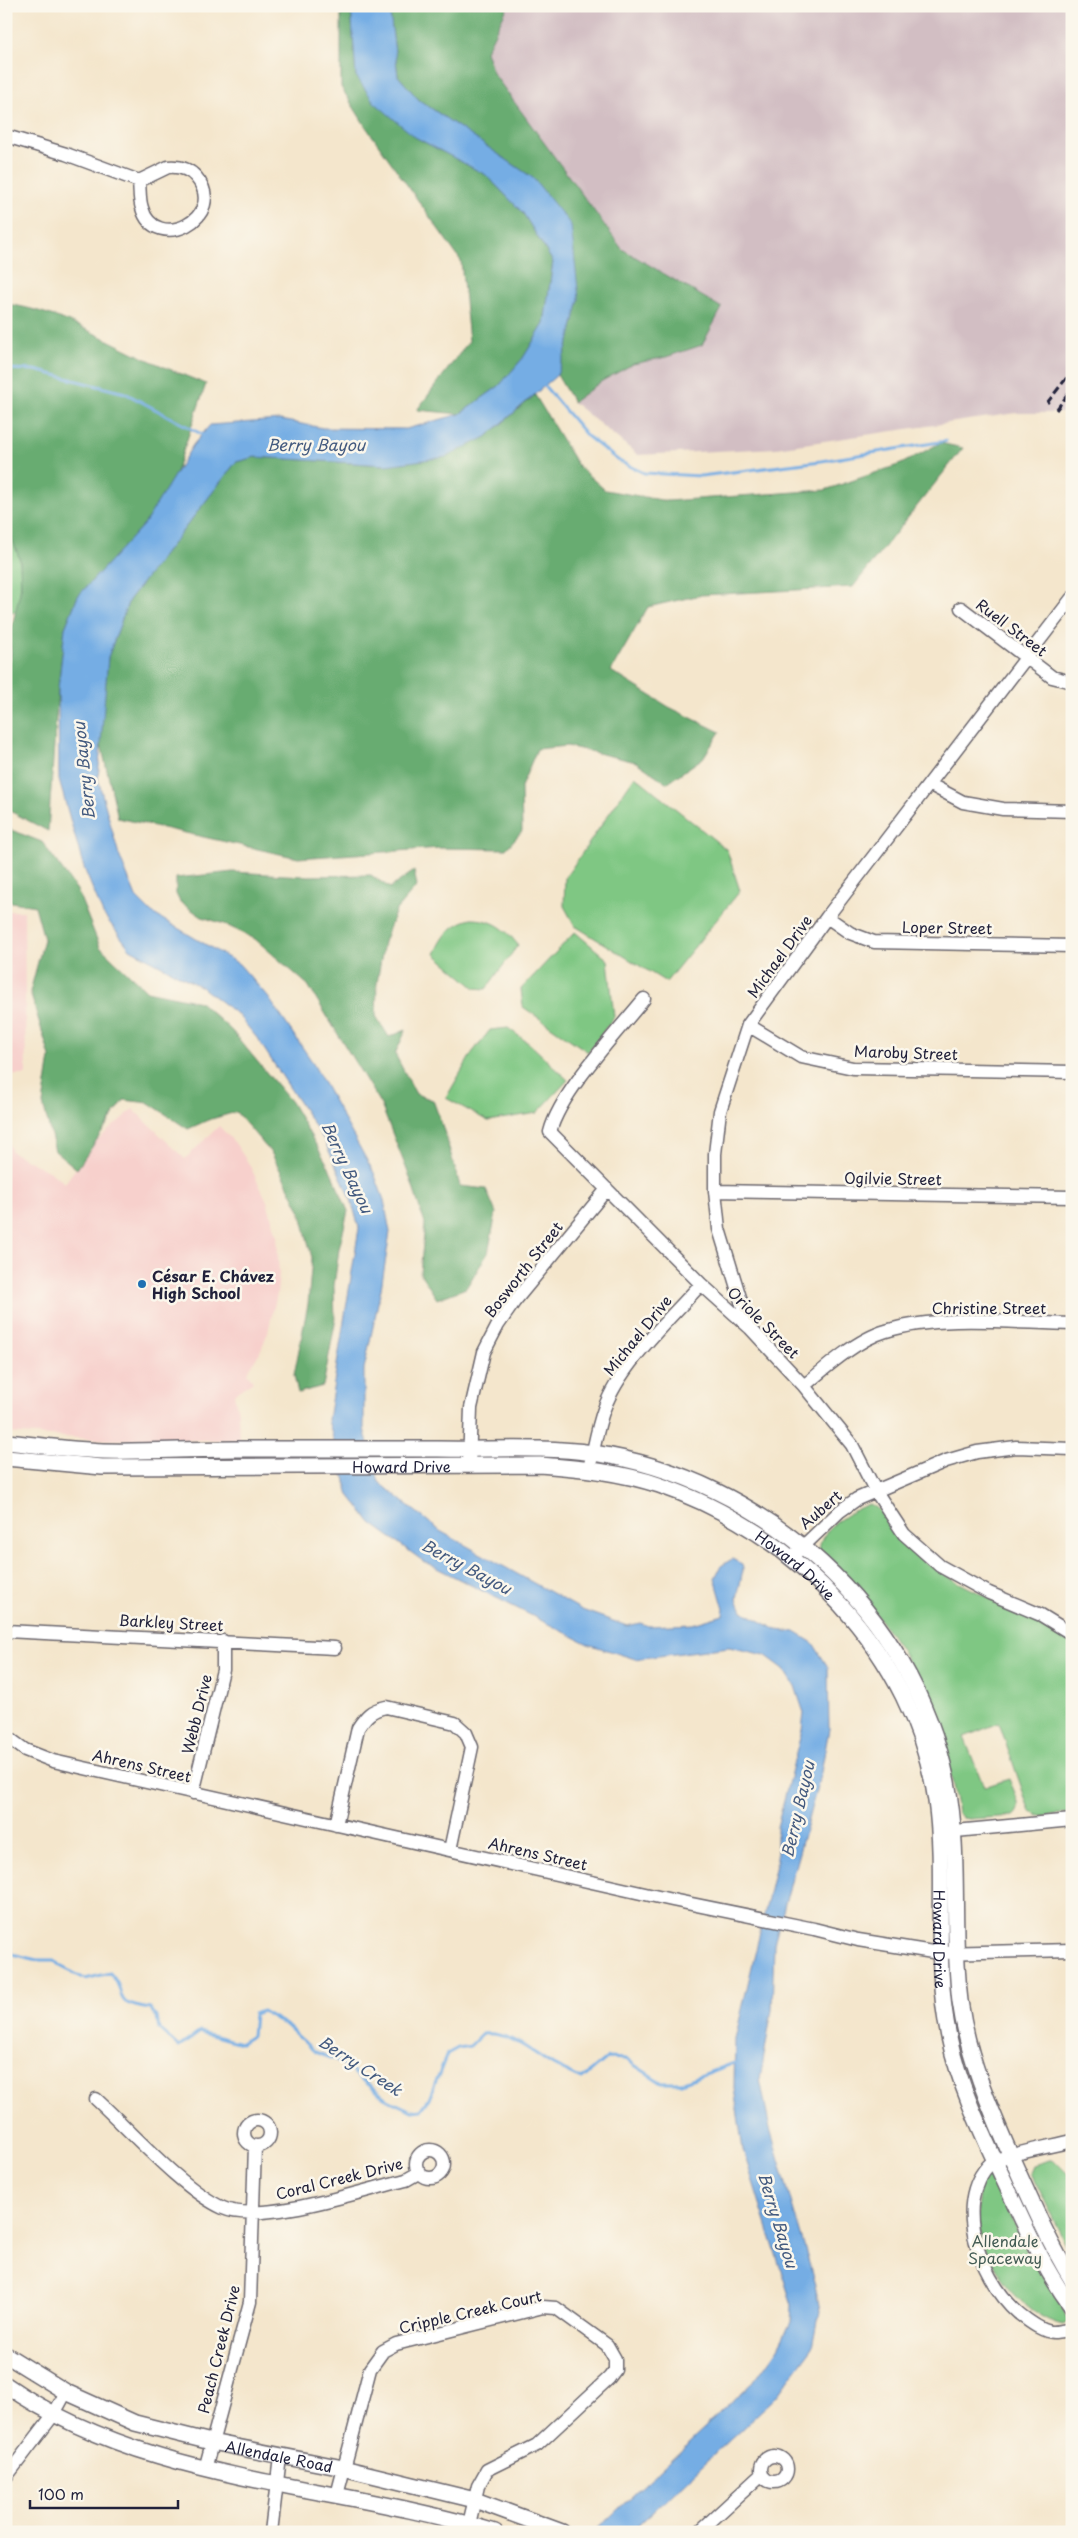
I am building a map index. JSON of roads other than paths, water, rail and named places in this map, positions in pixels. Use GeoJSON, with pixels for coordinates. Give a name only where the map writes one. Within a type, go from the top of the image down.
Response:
{"type":"FeatureCollection","features":[{"type":"Feature","properties":{"kind":"main road","name":"Howard Drive"},"geometry":{"type":"LineString","coordinates":[[6,1442],[101,1451],[401,1449],[559,1450],[593,1453],[676,1474],[707,1486],[773,1524],[802,1546],[857,1598],[892,1645],[920,1695],[932,1722],[945,1772],[946,1831],[956,1953],[960,1998],[968,2045],[982,2089],[1046,2234],[1072,2280]]}},
{"type":"Feature","properties":{"kind":"main road"},"geometry":{"type":"LineString","coordinates":[[234,1466],[235,1449]]}},
{"type":"Feature","properties":{"kind":"main road"},"geometry":{"type":"LineString","coordinates":[[101,1451],[102,1467]]}},
{"type":"Feature","properties":{"kind":"main road","name":"Howard Drive"},"geometry":{"type":"LineString","coordinates":[[6,1458],[102,1467],[540,1465],[589,1469],[656,1484],[700,1501],[736,1519],[790,1558],[846,1611],[878,1653],[895,1679],[919,1734],[946,1831],[939,1953],[949,2037],[970,2105],[994,2160],[1035,2248],[1049,2274],[1072,2307]]}},
{"type":"Feature","properties":{"kind":"main road"},"geometry":{"type":"LineString","coordinates":[[700,1501],[707,1486]]}},
{"type":"Feature","properties":{"kind":"main road"},"geometry":{"type":"LineString","coordinates":[[878,1653],[892,1645]]}},
{"type":"Feature","properties":{"kind":"main road","name":"Allendale Road"},"geometry":{"type":"LineString","coordinates":[[6,2355],[66,2392],[135,2423],[211,2442],[342,2468],[475,2500],[556,2529]]}},
{"type":"Feature","properties":{"kind":"main road","name":"Allendale Road"},"geometry":{"type":"LineString","coordinates":[[6,2385],[54,2414],[141,2450],[205,2469],[336,2495],[469,2524],[495,2532]]}},
{"type":"Feature","properties":{"kind":"street"},"geometry":{"type":"LineString","coordinates":[[6,136],[77,158],[139,181],[168,167],[186,169],[197,178],[203,191],[201,212],[193,222],[182,228],[170,230],[158,226],[148,219],[142,208],[139,181]]}},
{"type":"Feature","properties":{"kind":"street","name":"Michael Drive"},"geometry":{"type":"LineString","coordinates":[[750,1328],[724,1246],[715,1191],[715,1154],[720,1111],[748,1025],[828,917],[1072,598]]}},
{"type":"Feature","properties":{"kind":"street","name":"Ruell Street"},"geometry":{"type":"LineString","coordinates":[[961,608],[1052,677],[1072,682]]}},
{"type":"Feature","properties":{"kind":"street"},"geometry":{"type":"LineString","coordinates":[[929,784],[963,802],[1003,809],[1072,811]]}},
{"type":"Feature","properties":{"kind":"street","name":"Loper Street"},"geometry":{"type":"LineString","coordinates":[[828,917],[850,933],[874,942],[1072,946]]}},
{"type":"Feature","properties":{"kind":"street","name":"Oriole Street"},"geometry":{"type":"LineString","coordinates":[[644,999],[582,1076],[553,1121],[550,1132],[701,1284],[750,1328],[804,1386],[852,1445],[875,1490],[904,1534],[940,1566],[989,1593],[1042,1615],[1072,1634]]}},
{"type":"Feature","properties":{"kind":"street","name":"Maroby Street"},"geometry":{"type":"LineString","coordinates":[[748,1025],[801,1057],[853,1068],[1072,1072]]}},
{"type":"Feature","properties":{"kind":"street","name":"Bosworth Street"},"geometry":{"type":"LineString","coordinates":[[469,1466],[471,1408],[477,1377],[484,1352],[498,1324],[608,1189]]}},
{"type":"Feature","properties":{"kind":"street","name":"Ogilvie Street"},"geometry":{"type":"LineString","coordinates":[[715,1191],[1072,1197]]}},
{"type":"Feature","properties":{"kind":"street","name":"Michael Drive"},"geometry":{"type":"LineString","coordinates":[[589,1469],[604,1409],[613,1391],[637,1356],[701,1284]]}},
{"type":"Feature","properties":{"kind":"street","name":"Christine Street"},"geometry":{"type":"LineString","coordinates":[[804,1386],[836,1358],[884,1331],[930,1322],[1072,1324]]}},
{"type":"Feature","properties":{"kind":"street","name":"Aubert"},"geometry":{"type":"LineString","coordinates":[[790,1558],[840,1511],[875,1490],[946,1461],[977,1452],[1016,1447],[1072,1449]]}},
{"type":"Feature","properties":{"kind":"street","name":"Barkley Street"},"geometry":{"type":"LineString","coordinates":[[6,1631],[335,1648]]}},
{"type":"Feature","properties":{"kind":"street","name":"Webb Drive"},"geometry":{"type":"LineString","coordinates":[[193,1793],[223,1670],[222,1641]]}},
{"type":"Feature","properties":{"kind":"street"},"geometry":{"type":"LineString","coordinates":[[336,1825],[358,1728],[366,1715],[374,1709],[386,1707],[455,1723],[466,1733],[472,1748],[450,1850]]}},
{"type":"Feature","properties":{"kind":"street","name":"Ahrens Street"},"geometry":{"type":"LineString","coordinates":[[6,1736],[25,1750],[53,1761],[858,1940],[939,1953],[1072,1950]]}},
{"type":"Feature","properties":{"kind":"street"},"geometry":{"type":"LineString","coordinates":[[946,1831],[1072,1820]]}},
{"type":"Feature","properties":{"kind":"street","name":"Coral Creek Drive"},"geometry":{"type":"LineString","coordinates":[[96,2099],[189,2186],[224,2209],[254,2213],[280,2211],[406,2180],[420,2172]]}},
{"type":"Feature","properties":{"kind":"street"},"geometry":{"type":"LineString","coordinates":[[1072,2141],[994,2160],[979,2179],[972,2211],[978,2254],[995,2287],[1018,2314],[1035,2326],[1052,2332],[1072,2329]]}},
{"type":"Feature","properties":{"kind":"street","name":"Peach Creek Drive"},"geometry":{"type":"LineString","coordinates":[[205,2469],[250,2302],[255,2146]]}},
{"type":"Feature","properties":{"kind":"street","name":"Cripple Creek Court"},"geometry":{"type":"LineString","coordinates":[[336,2495],[370,2369],[383,2351],[396,2344],[542,2307],[556,2308],[607,2345],[615,2359],[614,2370],[609,2378],[537,2445],[487,2470],[478,2486],[469,2524]]}},
{"type":"Feature","properties":{"kind":"street"},"geometry":{"type":"LineString","coordinates":[[6,2477],[54,2414],[66,2392]]}},
{"type":"Feature","properties":{"kind":"street"},"geometry":{"type":"LineString","coordinates":[[272,2532],[280,2457]]}},
{"type":"Feature","properties":{"kind":"street"},"geometry":{"type":"LineString","coordinates":[[699,2532],[762,2474]]}},
{"type":"Feature","properties":{"kind":"water","name":"Berry Bayou"},"geometry":{"type":"Polygon","coordinates":[[[351,6],[389,6],[398,76],[419,100],[533,178],[571,225],[579,299],[569,341],[557,375],[486,437],[446,457],[386,465],[255,457],[236,462],[129,600],[108,657],[98,779],[119,855],[136,897],[152,913],[239,964],[268,997],[311,1060],[374,1173],[384,1200],[390,1232],[381,1289],[364,1369],[364,1429],[379,1482],[440,1531],[582,1610],[627,1626],[640,1623],[649,1626],[693,1624],[723,1615],[724,1609],[715,1578],[721,1566],[732,1559],[742,1564],[743,1569],[737,1599],[742,1611],[777,1630],[795,1632],[813,1643],[828,1667],[829,1729],[821,1772],[774,1944],[772,2010],[760,2079],[769,2125],[815,2284],[820,2311],[813,2347],[776,2397],[631,2532],[594,2532],[756,2379],[778,2348],[791,2322],[792,2305],[743,2150],[734,2088],[735,2039],[777,1860],[777,1827],[802,1730],[804,1713],[795,1686],[784,1669],[765,1655],[729,1647],[635,1659],[588,1644],[423,1561],[371,1523],[349,1495],[328,1420],[359,1228],[351,1199],[324,1140],[257,1038],[238,1015],[203,988],[130,949],[103,914],[84,868],[59,780],[58,689],[65,628],[78,596],[145,523],[193,445],[210,425],[280,420],[323,428],[406,429],[460,414],[499,386],[523,358],[544,324],[553,262],[523,213],[486,175],[415,137],[374,102],[356,76],[351,6]]]}},
{"type":"Feature","properties":{"kind":"waterway"},"geometry":{"type":"LineString","coordinates":[[6,369],[35,370],[125,393],[205,436]]}},
{"type":"Feature","properties":{"kind":"waterway"},"geometry":{"type":"LineString","coordinates":[[542,383],[587,436],[619,461],[644,473],[701,476],[821,461],[946,441]]}},
{"type":"Feature","properties":{"kind":"waterway","name":"Berry Creek"},"geometry":{"type":"LineString","coordinates":[[6,1916],[12,1954],[38,1960],[54,1960],[60,1966],[85,1979],[110,1973],[116,1981],[124,2001],[150,2009],[157,2017],[159,2029],[179,2047],[200,2032],[241,2043],[252,2036],[254,2014],[262,2011],[286,2025],[315,2052],[339,2061],[388,2100],[412,2111],[421,2110],[429,2099],[447,2054],[458,2048],[470,2046],[482,2034],[502,2036],[520,2043],[553,2065],[582,2079],[607,2058],[625,2059],[662,2083],[681,2083],[737,2062]]}},
{"type":"Feature","properties":{"kind":"railway"},"geometry":{"type":"LineString","coordinates":[[1047,403],[1072,371]]}},
{"type":"Feature","properties":{"kind":"railway"},"geometry":{"type":"LineString","coordinates":[[1056,410],[1072,389]]}},
{"type":"Feature","properties":{"kind":"place","name":"César E. Chávez High School"},"geometry":{"type":"Point","coordinates":[142,1284]}},
{"type":"Feature","properties":{"kind":"park label","name":"Allendale Spaceway"},"geometry":{"type":"Point","coordinates":[1005,2248]}}]}
